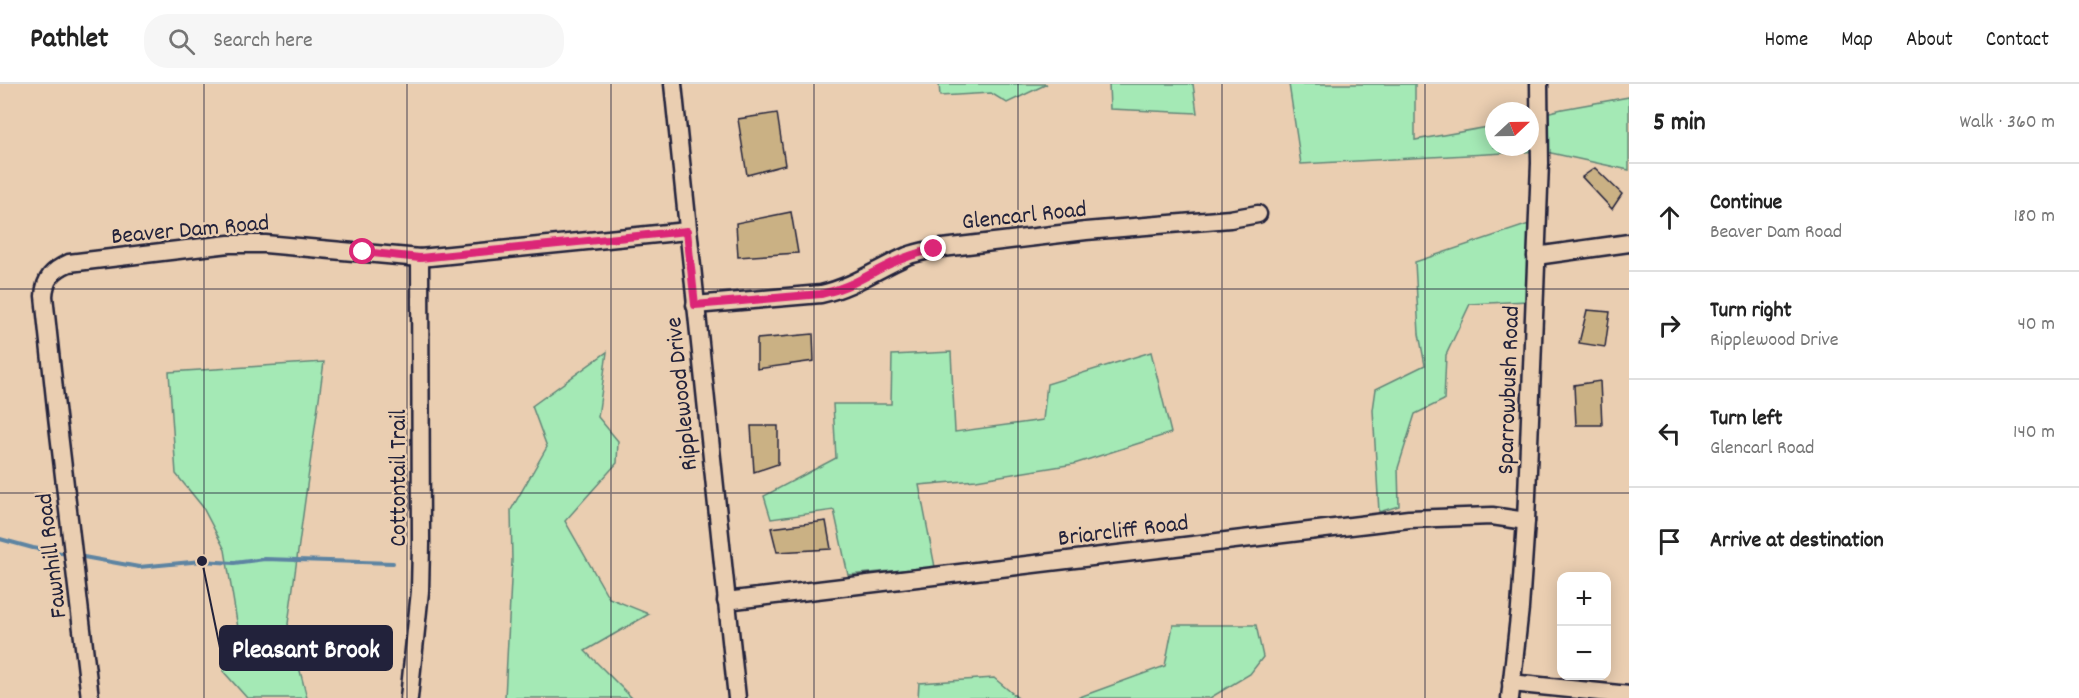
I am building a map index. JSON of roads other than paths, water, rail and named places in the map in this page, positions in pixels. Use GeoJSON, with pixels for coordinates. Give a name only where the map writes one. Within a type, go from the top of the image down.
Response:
{"type":"FeatureCollection","features":[{"type":"Feature","properties":{"kind":"street","name":"Ripplewood Drive"},"geometry":{"type":"LineString","coordinates":[[673,84],[736,698]]}},
{"type":"Feature","properties":{"kind":"street","name":"Sparrowbush Road"},"geometry":{"type":"LineString","coordinates":[[1511,691],[1526,521],[1540,163],[1539,84]]}},
{"type":"Feature","properties":{"kind":"street","name":"Glencarl Road"},"geometry":{"type":"LineString","coordinates":[[695,305],[830,292],[856,283],[910,255],[934,249],[1086,231],[1230,219],[1258,214]]}},
{"type":"Feature","properties":{"kind":"street","name":"Beaver Dam Road"},"geometry":{"type":"LineString","coordinates":[[56,408],[44,296],[45,284],[59,267],[69,263],[229,244],[265,244],[420,258],[687,231]]}},
{"type":"Feature","properties":{"kind":"street"},"geometry":{"type":"LineString","coordinates":[[1536,256],[1629,243]]}},
{"type":"Feature","properties":{"kind":"street","name":"Cottontail Trail"},"geometry":{"type":"LineString","coordinates":[[409,698],[420,591],[420,258]]}},
{"type":"Feature","properties":{"kind":"street","name":"Fawnhill Road"},"geometry":{"type":"LineString","coordinates":[[56,408],[90,698]]}},
{"type":"Feature","properties":{"kind":"street","name":"Briarcliff Road"},"geometry":{"type":"LineString","coordinates":[[726,601],[1409,519],[1492,516],[1526,521]]}},
{"type":"Feature","properties":{"kind":"street"},"geometry":{"type":"LineString","coordinates":[[1511,691],[1629,695]]}},
{"type":"Feature","properties":{"kind":"waterway"},"geometry":{"type":"LineString","coordinates":[[0,539],[67,554]]}},
{"type":"Feature","properties":{"kind":"waterway"},"geometry":{"type":"LineString","coordinates":[[78,556],[139,567],[202,561],[234,563],[265,559],[393,563]]}},
{"type":"Feature","properties":{"kind":"place","name":"Pleasant Brook"},"geometry":{"type":"Point","coordinates":[202,561]}}]}
